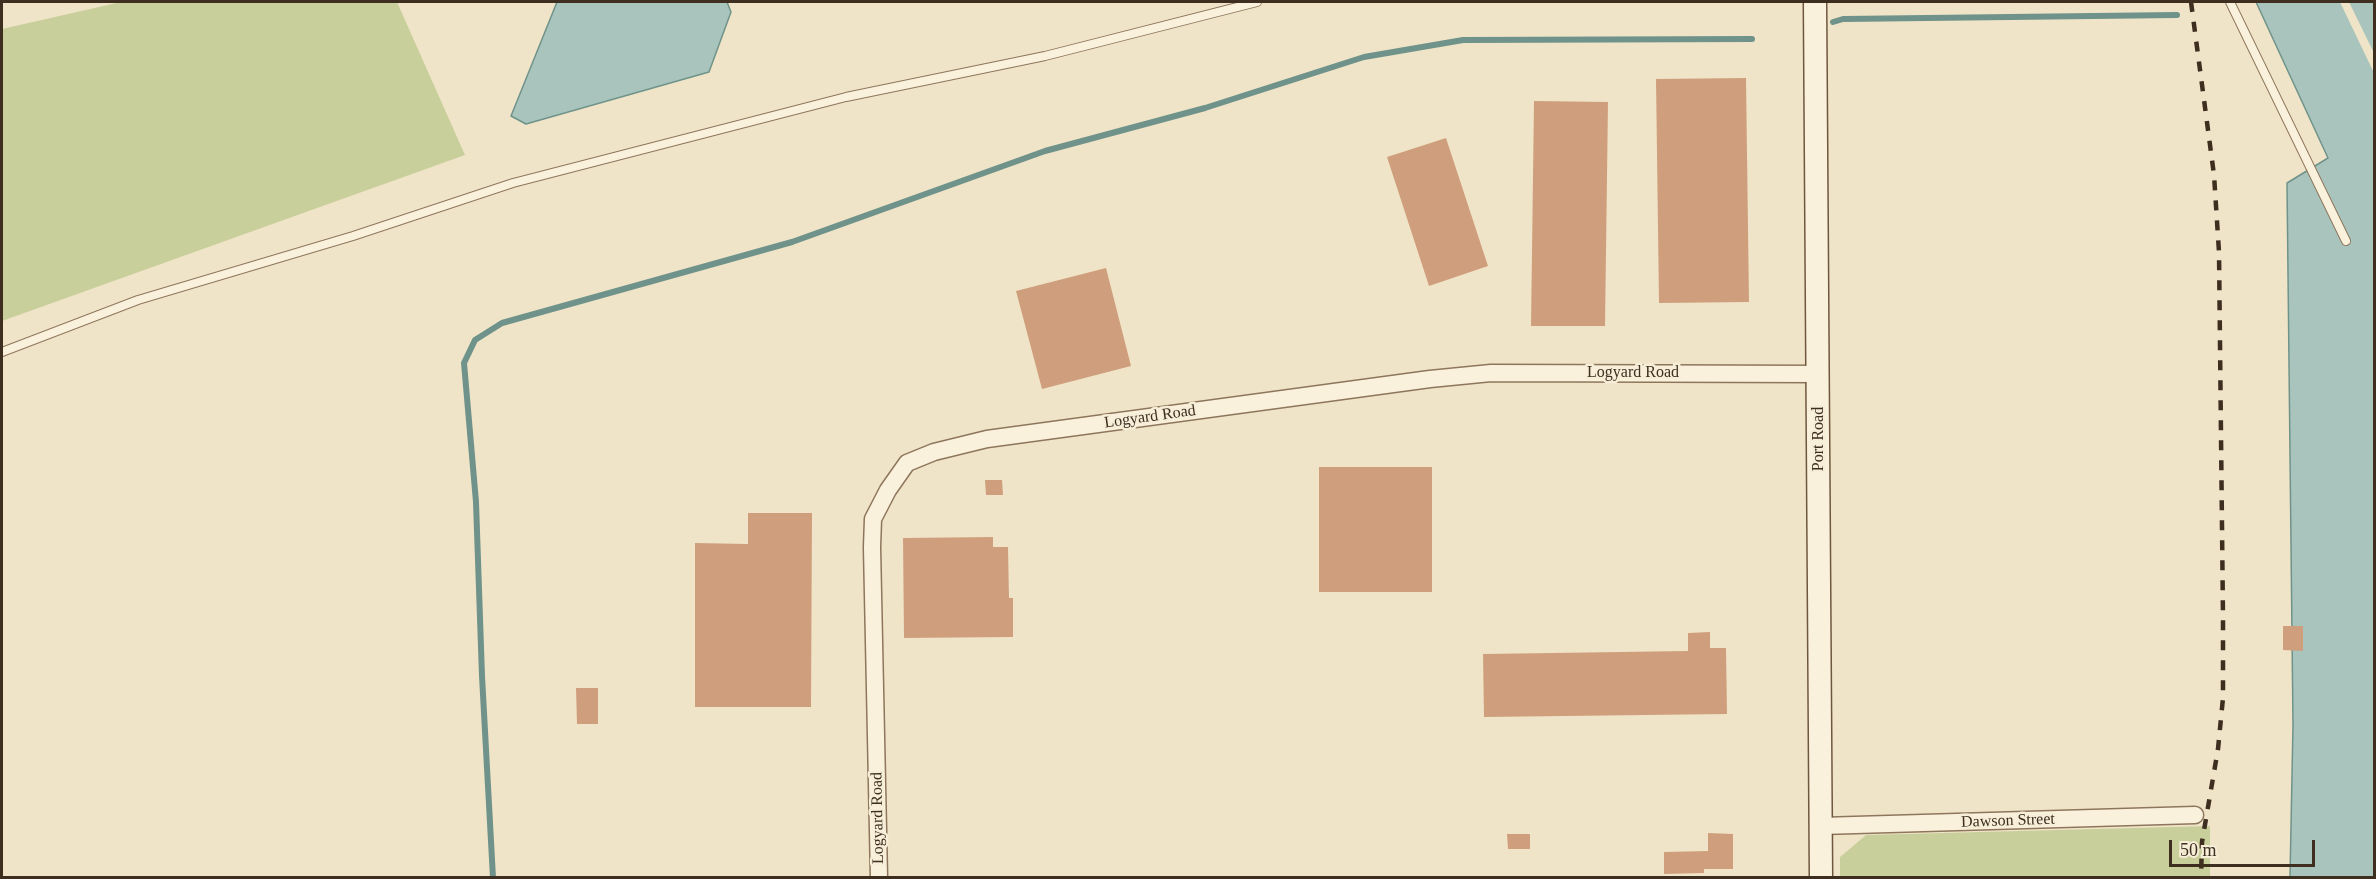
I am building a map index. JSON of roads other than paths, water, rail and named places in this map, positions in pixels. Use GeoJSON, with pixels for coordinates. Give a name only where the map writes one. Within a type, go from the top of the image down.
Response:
{"type":"FeatureCollection","features":[{"type":"Feature","properties":{"kind":"main road","name":"Port Road"},"geometry":{"type":"LineString","coordinates":[[1815,2],[1821,878]]}},
{"type":"Feature","properties":{"kind":"street","name":"Logyard Road"},"geometry":{"type":"LineString","coordinates":[[879,878],[873,519],[888,490],[907,463],[934,452],[987,439],[1430,379],[1491,373],[1819,374]]}},
{"type":"Feature","properties":{"kind":"street","name":"Dawson Street"},"geometry":{"type":"LineString","coordinates":[[1821,826],[2194,815]]}},
{"type":"Feature","properties":{"kind":"lane"},"geometry":{"type":"LineString","coordinates":[[2,352],[138,300],[353,236],[513,183],[846,97],[1045,57],[1257,2]]}},
{"type":"Feature","properties":{"kind":"lane"},"geometry":{"type":"LineString","coordinates":[[2230,2],[2346,241]]}},
{"type":"Feature","properties":{"kind":"water"},"geometry":{"type":"Polygon","coordinates":[[[557,2],[727,2],[731,12],[709,72],[526,124],[511,116],[557,2]]]}},
{"type":"Feature","properties":{"kind":"water"},"geometry":{"type":"Polygon","coordinates":[[[2256,2],[2374,2],[2374,877],[2290,877],[2293,725],[2287,183],[2328,158],[2256,2]]]}},
{"type":"Feature","properties":{"kind":"waterway"},"geometry":{"type":"LineString","coordinates":[[1833,22],[1843,19],[2177,15]]}},
{"type":"Feature","properties":{"kind":"waterway"},"geometry":{"type":"LineString","coordinates":[[493,878],[482,676],[476,502],[464,363],[475,340],[502,323],[792,242],[1045,151],[1205,108],[1364,57],[1463,40],[1752,39]]}},
{"type":"Feature","properties":{"kind":"railway"},"geometry":{"type":"LineString","coordinates":[[2191,2],[2214,175],[2219,252],[2223,698],[2218,749],[2202,842],[2201,878]]}}]}
